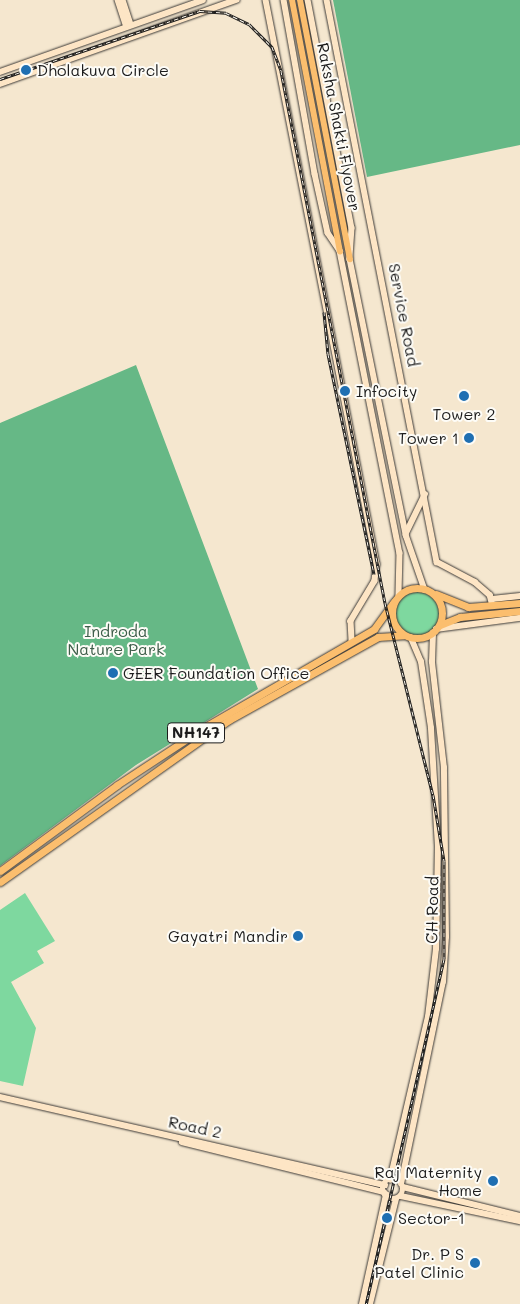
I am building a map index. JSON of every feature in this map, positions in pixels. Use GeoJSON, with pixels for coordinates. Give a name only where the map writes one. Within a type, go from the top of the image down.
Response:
{"type":"FeatureCollection","features":[{"type":"Feature","properties":{"kind":"highway"},"geometry":{"type":"LineString","coordinates":[[408,637],[394,624],[397,598],[414,588],[427,590],[455,605],[492,602],[520,603]]}},
{"type":"Feature","properties":{"kind":"highway"},"geometry":{"type":"LineString","coordinates":[[427,590],[440,603],[436,629]]}},
{"type":"Feature","properties":{"kind":"highway","name":"NH147"},"geometry":{"type":"LineString","coordinates":[[0,871],[117,785],[381,622],[397,598]]}},
{"type":"Feature","properties":{"kind":"highway","name":"NH147"},"geometry":{"type":"LineString","coordinates":[[0,882],[229,720],[378,637],[408,637],[436,629],[460,617],[520,611]]}},
{"type":"Feature","properties":{"kind":"main road","name":"Raksha Shakti Flyover"},"geometry":{"type":"LineString","coordinates":[[292,0],[340,252]]}},
{"type":"Feature","properties":{"kind":"main road","name":"Raksha Shakti Flyover"},"geometry":{"type":"LineString","coordinates":[[300,0],[350,259]]}},
{"type":"Feature","properties":{"kind":"street"},"geometry":{"type":"LineString","coordinates":[[118,0],[129,26]]}},
{"type":"Feature","properties":{"kind":"street"},"geometry":{"type":"LineString","coordinates":[[123,0],[129,26]]}},
{"type":"Feature","properties":{"kind":"street"},"geometry":{"type":"LineString","coordinates":[[0,72],[203,0]]}},
{"type":"Feature","properties":{"kind":"street"},"geometry":{"type":"LineString","coordinates":[[0,84],[236,0]]}},
{"type":"Feature","properties":{"kind":"street"},"geometry":{"type":"LineString","coordinates":[[266,0],[377,564],[375,581],[351,621],[352,641]]}},
{"type":"Feature","properties":{"kind":"street"},"geometry":{"type":"LineString","coordinates":[[284,0],[328,232],[340,252],[401,558],[397,598]]}},
{"type":"Feature","properties":{"kind":"street"},"geometry":{"type":"LineString","coordinates":[[308,0],[352,228],[350,259],[406,535],[427,590]]}},
{"type":"Feature","properties":{"kind":"street","name":"Service Road"},"geometry":{"type":"LineString","coordinates":[[327,0],[437,562],[475,582],[492,602]]}},
{"type":"Feature","properties":{"kind":"street"},"geometry":{"type":"LineString","coordinates":[[406,535],[413,515],[425,494]]}},
{"type":"Feature","properties":{"kind":"street"},"geometry":{"type":"LineString","coordinates":[[413,515],[429,517]]}},
{"type":"Feature","properties":{"kind":"street"},"geometry":{"type":"LineString","coordinates":[[492,602],[520,596]]}},
{"type":"Feature","properties":{"kind":"street"},"geometry":{"type":"LineString","coordinates":[[436,629],[520,618]]}},
{"type":"Feature","properties":{"kind":"street","name":"CH Road"},"geometry":{"type":"LineString","coordinates":[[398,1197],[402,1186],[442,990],[446,937],[444,768],[432,662],[436,629]]}},
{"type":"Feature","properties":{"kind":"street","name":"CH Road"},"geometry":{"type":"LineString","coordinates":[[390,1180],[428,1017],[436,949],[438,847],[431,728],[421,662],[408,637]]}},
{"type":"Feature","properties":{"kind":"street","name":"Road 2"},"geometry":{"type":"LineString","coordinates":[[0,1098],[385,1191],[398,1197]]}},
{"type":"Feature","properties":{"kind":"street"},"geometry":{"type":"LineString","coordinates":[[362,1304],[385,1191],[390,1180],[402,1186],[520,1216]]}},
{"type":"Feature","properties":{"kind":"street"},"geometry":{"type":"LineString","coordinates":[[370,1304],[398,1197],[520,1221]]}},
{"type":"Feature","properties":{"kind":"green space"},"geometry":{"type":"Polygon","coordinates":[[[333,0],[520,0],[520,145],[367,177],[333,0]]]}},
{"type":"Feature","properties":{"kind":"green space","name":"Indroda Nature Park"},"geometry":{"type":"Polygon","coordinates":[[[136,365],[258,689],[136,765],[0,866],[0,423],[136,365]]]}},
{"type":"Feature","properties":{"kind":"green space"},"geometry":{"type":"Polygon","coordinates":[[[413,592],[421,592],[433,598],[439,614],[433,630],[421,636],[413,636],[401,630],[395,618],[395,610],[401,598],[413,592]]]}},
{"type":"Feature","properties":{"kind":"green space"},"geometry":{"type":"Polygon","coordinates":[[[25,893],[55,941],[37,951],[44,963],[11,982],[36,1028],[23,1086],[0,1081],[0,910],[25,893]]]}},
{"type":"Feature","properties":{"kind":"railway"},"geometry":{"type":"LineString","coordinates":[[0,79],[200,11],[226,13],[249,24],[272,47],[281,71],[385,603],[433,795],[444,861],[444,959],[366,1304]]}},
{"type":"Feature","properties":{"kind":"railway"},"geometry":{"type":"LineString","coordinates":[[324,312],[328,354],[374,574]]}},
{"type":"Feature","properties":{"kind":"place","name":"Dholakuva Circle"},"geometry":{"type":"Point","coordinates":[26,70]}},
{"type":"Feature","properties":{"kind":"place","name":"Infocity"},"geometry":{"type":"Point","coordinates":[345,391]}},
{"type":"Feature","properties":{"kind":"place","name":"Tower 2"},"geometry":{"type":"Point","coordinates":[464,396]}},
{"type":"Feature","properties":{"kind":"place","name":"Tower 1"},"geometry":{"type":"Point","coordinates":[469,438]}},
{"type":"Feature","properties":{"kind":"place","name":"GEER Foundation Office"},"geometry":{"type":"Point","coordinates":[113,673]}},
{"type":"Feature","properties":{"kind":"place","name":"Gayatri Mandir"},"geometry":{"type":"Point","coordinates":[298,936]}},
{"type":"Feature","properties":{"kind":"place","name":"Raj Maternity Home"},"geometry":{"type":"Point","coordinates":[493,1181]}},
{"type":"Feature","properties":{"kind":"place","name":"Sector-1"},"geometry":{"type":"Point","coordinates":[387,1218]}},
{"type":"Feature","properties":{"kind":"place","name":"Dr. P S Patel Clinic"},"geometry":{"type":"Point","coordinates":[475,1263]}}]}
